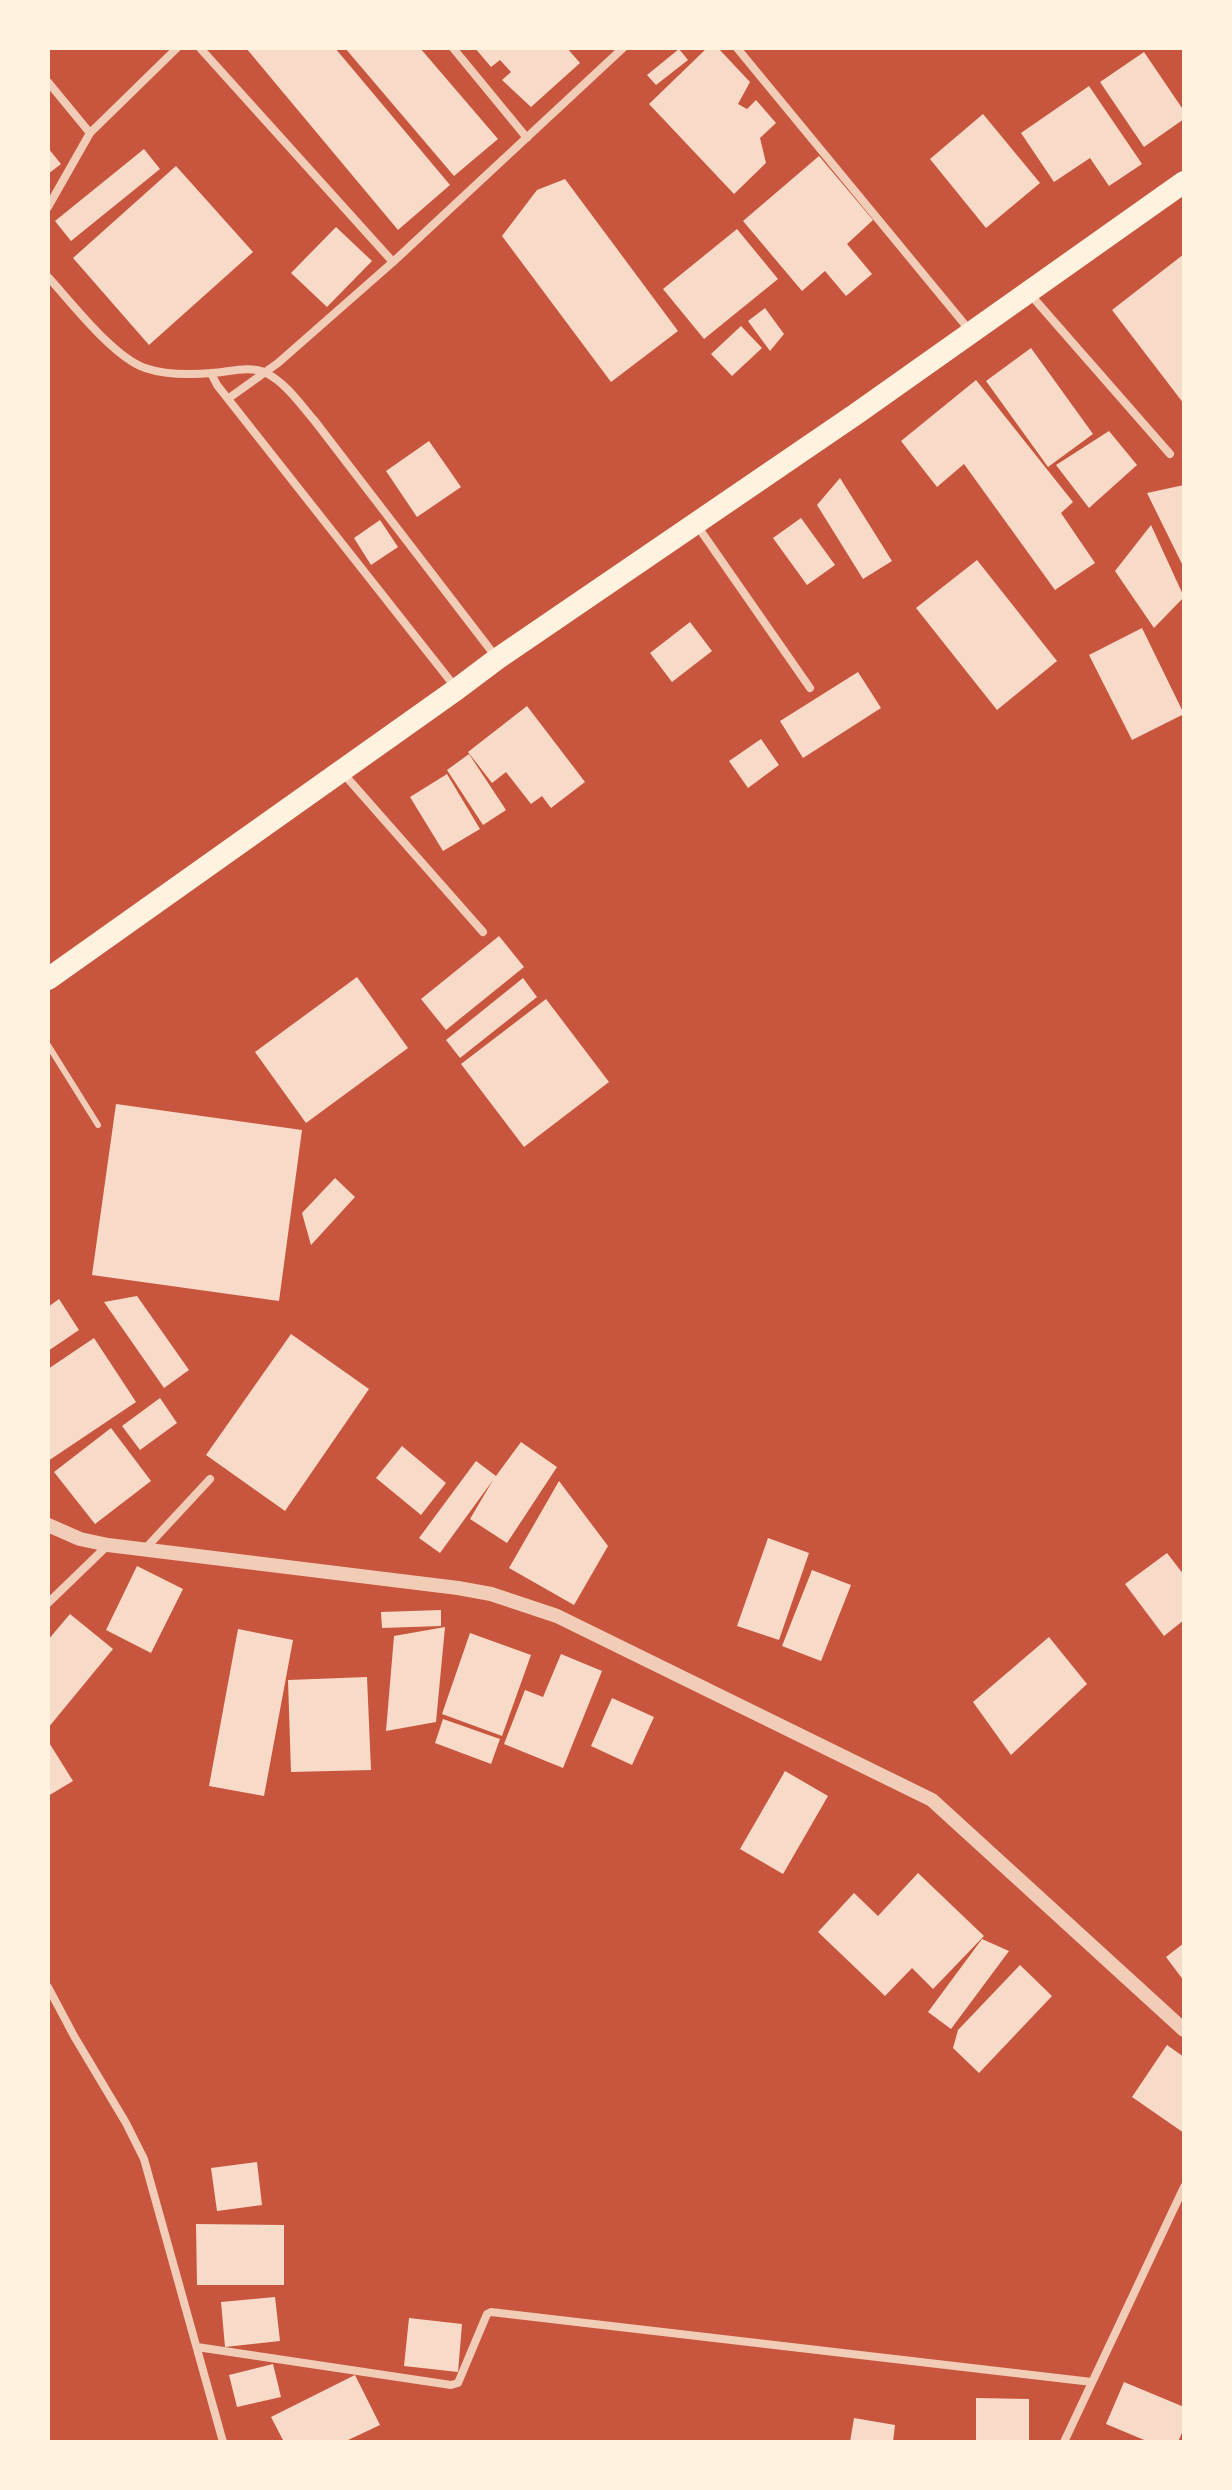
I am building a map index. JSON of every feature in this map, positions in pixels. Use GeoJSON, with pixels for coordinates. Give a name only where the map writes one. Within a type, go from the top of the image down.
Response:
{"type":"FeatureCollection","features":[{"type":"Feature","properties":{"kind":"highway"},"geometry":{"type":"LineString","coordinates":[[48,979],[497,659],[1184,182]]}},
{"type":"Feature","properties":{"kind":"street"},"geometry":{"type":"LineString","coordinates":[[48,207],[90,133],[177,48]]}},
{"type":"Feature","properties":{"kind":"street"},"geometry":{"type":"LineString","coordinates":[[200,48],[393,262]]}},
{"type":"Feature","properties":{"kind":"street"},"geometry":{"type":"LineString","coordinates":[[453,48],[527,138]]}},
{"type":"Feature","properties":{"kind":"street"},"geometry":{"type":"LineString","coordinates":[[229,398],[265,372],[393,262],[623,48]]}},
{"type":"Feature","properties":{"kind":"street"},"geometry":{"type":"LineString","coordinates":[[737,48],[971,332]]}},
{"type":"Feature","properties":{"kind":"street"},"geometry":{"type":"LineString","coordinates":[[48,82],[90,133]]}},
{"type":"Feature","properties":{"kind":"street"},"geometry":{"type":"LineString","coordinates":[[48,277],[123,357],[144,368],[167,374],[242,370],[265,372],[287,389],[497,659]]}},
{"type":"Feature","properties":{"kind":"street"},"geometry":{"type":"LineString","coordinates":[[1028,292],[1170,454]]}},
{"type":"Feature","properties":{"kind":"street"},"geometry":{"type":"LineString","coordinates":[[211,373],[217,385],[457,689]]}},
{"type":"Feature","properties":{"kind":"street"},"geometry":{"type":"LineString","coordinates":[[696,523],[810,688]]}},
{"type":"Feature","properties":{"kind":"street"},"geometry":{"type":"LineString","coordinates":[[342,771],[483,932]]}},
{"type":"Feature","properties":{"kind":"street"},"geometry":{"type":"LineString","coordinates":[[143,1550],[210,1479]]}},
{"type":"Feature","properties":{"kind":"street"},"geometry":{"type":"LineString","coordinates":[[48,1525],[80,1539],[108,1545],[491,1594],[527,1604],[588,1630],[932,1800],[1184,2030]]}},
{"type":"Feature","properties":{"kind":"street"},"geometry":{"type":"LineString","coordinates":[[48,1603],[108,1545]]}},
{"type":"Feature","properties":{"kind":"street"},"geometry":{"type":"LineString","coordinates":[[48,1987],[144,2159],[223,2442]]}},
{"type":"Feature","properties":{"kind":"street"},"geometry":{"type":"LineString","coordinates":[[1064,2442],[1184,2187]]}},
{"type":"Feature","properties":{"kind":"street"},"geometry":{"type":"LineString","coordinates":[[197,2347],[451,2385],[458,2383],[487,2314],[491,2312],[1092,2382]]}},
{"type":"Feature","properties":{"kind":"lane"},"geometry":{"type":"LineString","coordinates":[[48,1045],[98,1125]]}},
{"type":"Feature","properties":{"kind":"building"},"geometry":{"type":"Polygon","coordinates":[[[246,48],[335,48],[450,185],[398,230],[246,48]]]}},
{"type":"Feature","properties":{"kind":"building"},"geometry":{"type":"Polygon","coordinates":[[[345,48],[420,48],[498,139],[454,176],[345,48]]]}},
{"type":"Feature","properties":{"kind":"building"},"geometry":{"type":"Polygon","coordinates":[[[475,48],[567,48],[580,63],[531,107],[502,80],[511,72],[500,60],[491,67],[475,48]]]}},
{"type":"Feature","properties":{"kind":"building"},"geometry":{"type":"Polygon","coordinates":[[[707,48],[718,48],[750,82],[738,104],[747,109],[756,100],[776,123],[760,138],[766,163],[734,194],[649,104],[707,48]]]}},
{"type":"Feature","properties":{"kind":"building"},"geometry":{"type":"Polygon","coordinates":[[[679,49],[688,60],[656,85],[647,75],[679,49]]]}},
{"type":"Feature","properties":{"kind":"building"},"geometry":{"type":"Polygon","coordinates":[[[1144,52],[1184,111],[1184,119],[1144,147],[1100,82],[1144,52]]]}},
{"type":"Feature","properties":{"kind":"building"},"geometry":{"type":"Polygon","coordinates":[[[1089,86],[1142,164],[1109,186],[1090,158],[1054,182],[1021,133],[1089,86]]]}},
{"type":"Feature","properties":{"kind":"building"},"geometry":{"type":"Polygon","coordinates":[[[983,114],[1040,183],[986,228],[930,159],[983,114]]]}},
{"type":"Feature","properties":{"kind":"building"},"geometry":{"type":"Polygon","coordinates":[[[48,148],[61,164],[48,174],[48,148]]]}},
{"type":"Feature","properties":{"kind":"building"},"geometry":{"type":"Polygon","coordinates":[[[144,149],[160,169],[71,241],[55,221],[144,149]]]}},
{"type":"Feature","properties":{"kind":"building"},"geometry":{"type":"Polygon","coordinates":[[[819,156],[873,220],[847,244],[872,274],[846,296],[825,271],[802,291],[743,221],[819,156]]]}},
{"type":"Feature","properties":{"kind":"building"},"geometry":{"type":"Polygon","coordinates":[[[176,166],[253,252],[149,345],[73,258],[176,166]]]}},
{"type":"Feature","properties":{"kind":"building"},"geometry":{"type":"Polygon","coordinates":[[[565,179],[678,331],[611,382],[502,236],[537,190],[565,179]]]}},
{"type":"Feature","properties":{"kind":"building"},"geometry":{"type":"Polygon","coordinates":[[[336,227],[372,261],[327,307],[291,273],[336,227]]]}},
{"type":"Feature","properties":{"kind":"building"},"geometry":{"type":"Polygon","coordinates":[[[737,229],[778,279],[704,339],[663,289],[737,229]]]}},
{"type":"Feature","properties":{"kind":"building"},"geometry":{"type":"Polygon","coordinates":[[[1184,254],[1184,404],[1112,310],[1184,254]]]}},
{"type":"Feature","properties":{"kind":"building"},"geometry":{"type":"Polygon","coordinates":[[[765,308],[784,334],[770,351],[748,321],[765,308]]]}},
{"type":"Feature","properties":{"kind":"building"},"geometry":{"type":"Polygon","coordinates":[[[741,326],[762,348],[732,376],[711,354],[741,326]]]}},
{"type":"Feature","properties":{"kind":"building"},"geometry":{"type":"Polygon","coordinates":[[[1031,348],[1093,434],[1048,467],[986,381],[1031,348]]]}},
{"type":"Feature","properties":{"kind":"building"},"geometry":{"type":"Polygon","coordinates":[[[976,380],[1073,502],[1061,513],[1095,563],[1055,590],[964,464],[937,487],[901,441],[976,380]]]}},
{"type":"Feature","properties":{"kind":"building"},"geometry":{"type":"Polygon","coordinates":[[[1109,431],[1137,465],[1089,508],[1056,465],[1109,431]]]}},
{"type":"Feature","properties":{"kind":"building"},"geometry":{"type":"Polygon","coordinates":[[[429,441],[461,487],[417,517],[386,471],[429,441]]]}},
{"type":"Feature","properties":{"kind":"building"},"geometry":{"type":"Polygon","coordinates":[[[840,478],[892,561],[863,579],[817,505],[840,478]]]}},
{"type":"Feature","properties":{"kind":"building"},"geometry":{"type":"Polygon","coordinates":[[[1184,485],[1184,568],[1147,493],[1184,485]]]}},
{"type":"Feature","properties":{"kind":"building"},"geometry":{"type":"Polygon","coordinates":[[[801,518],[835,565],[807,585],[773,538],[801,518]]]}},
{"type":"Feature","properties":{"kind":"building"},"geometry":{"type":"Polygon","coordinates":[[[380,520],[398,547],[371,565],[354,538],[380,520]]]}},
{"type":"Feature","properties":{"kind":"building"},"geometry":{"type":"Polygon","coordinates":[[[1151,525],[1184,597],[1154,628],[1115,571],[1151,525]]]}},
{"type":"Feature","properties":{"kind":"building"},"geometry":{"type":"Polygon","coordinates":[[[977,560],[1057,661],[997,710],[916,608],[977,560]]]}},
{"type":"Feature","properties":{"kind":"building"},"geometry":{"type":"Polygon","coordinates":[[[690,622],[712,651],[672,682],[650,653],[690,622]]]}},
{"type":"Feature","properties":{"kind":"building"},"geometry":{"type":"Polygon","coordinates":[[[1142,628],[1184,714],[1132,740],[1089,655],[1142,628]]]}},
{"type":"Feature","properties":{"kind":"building"},"geometry":{"type":"Polygon","coordinates":[[[858,672],[881,708],[803,758],[780,721],[858,672]]]}},
{"type":"Feature","properties":{"kind":"building"},"geometry":{"type":"Polygon","coordinates":[[[527,706],[585,782],[551,808],[542,796],[531,804],[506,772],[492,783],[468,752],[527,706]]]}},
{"type":"Feature","properties":{"kind":"building"},"geometry":{"type":"Polygon","coordinates":[[[761,739],[779,765],[748,788],[729,761],[761,739]]]}},
{"type":"Feature","properties":{"kind":"building"},"geometry":{"type":"Polygon","coordinates":[[[469,754],[506,810],[483,825],[447,770],[469,754]]]}},
{"type":"Feature","properties":{"kind":"building"},"geometry":{"type":"Polygon","coordinates":[[[447,774],[480,829],[443,851],[410,797],[447,774]]]}},
{"type":"Feature","properties":{"kind":"building"},"geometry":{"type":"Polygon","coordinates":[[[499,936],[524,967],[446,1030],[421,999],[499,936]]]}},
{"type":"Feature","properties":{"kind":"building"},"geometry":{"type":"Polygon","coordinates":[[[357,977],[408,1048],[306,1123],[255,1052],[357,977]]]}},
{"type":"Feature","properties":{"kind":"building"},"geometry":{"type":"Polygon","coordinates":[[[523,978],[537,997],[460,1058],[446,1040],[523,978]]]}},
{"type":"Feature","properties":{"kind":"building"},"geometry":{"type":"Polygon","coordinates":[[[546,999],[609,1082],[524,1147],[461,1064],[546,999]]]}},
{"type":"Feature","properties":{"kind":"building"},"geometry":{"type":"Polygon","coordinates":[[[116,1104],[302,1130],[279,1301],[92,1275],[116,1104]]]}},
{"type":"Feature","properties":{"kind":"building"},"geometry":{"type":"Polygon","coordinates":[[[335,1178],[355,1197],[311,1245],[302,1213],[335,1178]]]}},
{"type":"Feature","properties":{"kind":"building"},"geometry":{"type":"Polygon","coordinates":[[[137,1296],[189,1370],[164,1388],[104,1302],[137,1296]]]}},
{"type":"Feature","properties":{"kind":"building"},"geometry":{"type":"Polygon","coordinates":[[[59,1299],[79,1330],[48,1351],[48,1307],[59,1299]]]}},
{"type":"Feature","properties":{"kind":"building"},"geometry":{"type":"Polygon","coordinates":[[[291,1334],[369,1389],[285,1511],[206,1455],[291,1334]]]}},
{"type":"Feature","properties":{"kind":"building"},"geometry":{"type":"Polygon","coordinates":[[[94,1338],[136,1402],[48,1461],[48,1369],[94,1338]]]}},
{"type":"Feature","properties":{"kind":"building"},"geometry":{"type":"Polygon","coordinates":[[[160,1398],[177,1423],[140,1450],[122,1426],[160,1398]]]}},
{"type":"Feature","properties":{"kind":"building"},"geometry":{"type":"Polygon","coordinates":[[[111,1428],[151,1481],[95,1524],[54,1472],[111,1428]]]}},
{"type":"Feature","properties":{"kind":"building"},"geometry":{"type":"Polygon","coordinates":[[[521,1442],[557,1467],[507,1543],[470,1519],[493,1480],[440,1553],[419,1538],[476,1461],[496,1476],[521,1442]]]}},
{"type":"Feature","properties":{"kind":"building"},"geometry":{"type":"Polygon","coordinates":[[[402,1446],[446,1483],[421,1515],[376,1478],[402,1446]]]}},
{"type":"Feature","properties":{"kind":"building"},"geometry":{"type":"Polygon","coordinates":[[[559,1481],[608,1546],[574,1605],[509,1568],[559,1481]]]}},
{"type":"Feature","properties":{"kind":"building"},"geometry":{"type":"Polygon","coordinates":[[[768,1538],[809,1553],[779,1640],[737,1626],[768,1538]]]}},
{"type":"Feature","properties":{"kind":"building"},"geometry":{"type":"Polygon","coordinates":[[[1167,1553],[1184,1575],[1184,1620],[1164,1636],[1125,1584],[1167,1553]]]}},
{"type":"Feature","properties":{"kind":"building"},"geometry":{"type":"Polygon","coordinates":[[[137,1566],[183,1589],[151,1653],[106,1630],[137,1566]]]}},
{"type":"Feature","properties":{"kind":"building"},"geometry":{"type":"Polygon","coordinates":[[[812,1570],[851,1585],[821,1661],[782,1646],[812,1570]]]}},
{"type":"Feature","properties":{"kind":"building"},"geometry":{"type":"Polygon","coordinates":[[[441,1610],[441,1626],[382,1628],[381,1612],[441,1610]]]}},
{"type":"Feature","properties":{"kind":"building"},"geometry":{"type":"Polygon","coordinates":[[[70,1614],[113,1649],[48,1728],[48,1640],[70,1614]]]}},
{"type":"Feature","properties":{"kind":"building"},"geometry":{"type":"Polygon","coordinates":[[[445,1627],[436,1722],[386,1731],[394,1636],[445,1627]]]}},
{"type":"Feature","properties":{"kind":"building"},"geometry":{"type":"Polygon","coordinates":[[[238,1629],[293,1640],[264,1796],[209,1786],[238,1629]]]}},
{"type":"Feature","properties":{"kind":"building"},"geometry":{"type":"Polygon","coordinates":[[[470,1633],[531,1655],[502,1736],[442,1714],[470,1633]]]}},
{"type":"Feature","properties":{"kind":"building"},"geometry":{"type":"Polygon","coordinates":[[[1049,1637],[1087,1684],[1011,1755],[973,1702],[1049,1637]]]}},
{"type":"Feature","properties":{"kind":"building"},"geometry":{"type":"Polygon","coordinates":[[[561,1654],[602,1671],[563,1768],[504,1744],[525,1690],[543,1697],[561,1654]]]}},
{"type":"Feature","properties":{"kind":"building"},"geometry":{"type":"Polygon","coordinates":[[[367,1677],[371,1770],[291,1772],[288,1680],[367,1677]]]}},
{"type":"Feature","properties":{"kind":"building"},"geometry":{"type":"Polygon","coordinates":[[[612,1698],[654,1717],[632,1765],[591,1746],[612,1698]]]}},
{"type":"Feature","properties":{"kind":"building"},"geometry":{"type":"Polygon","coordinates":[[[443,1719],[500,1739],[491,1764],[435,1743],[443,1719]]]}},
{"type":"Feature","properties":{"kind":"building"},"geometry":{"type":"Polygon","coordinates":[[[48,1741],[73,1781],[48,1796],[48,1741]]]}},
{"type":"Feature","properties":{"kind":"building"},"geometry":{"type":"Polygon","coordinates":[[[785,1771],[828,1796],[783,1874],[740,1849],[785,1771]]]}},
{"type":"Feature","properties":{"kind":"building"},"geometry":{"type":"Polygon","coordinates":[[[918,1873],[984,1936],[933,1989],[912,1968],[885,1996],[818,1932],[854,1893],[878,1916],[918,1873]]]}},
{"type":"Feature","properties":{"kind":"building"},"geometry":{"type":"Polygon","coordinates":[[[982,1939],[1009,1951],[951,2029],[928,2012],[982,1939]]]}},
{"type":"Feature","properties":{"kind":"building"},"geometry":{"type":"Polygon","coordinates":[[[1184,1943],[1184,1981],[1166,1957],[1184,1943]]]}},
{"type":"Feature","properties":{"kind":"building"},"geometry":{"type":"Polygon","coordinates":[[[1020,1965],[1052,1996],[979,2073],[953,2048],[958,2030],[1020,1965]]]}},
{"type":"Feature","properties":{"kind":"building"},"geometry":{"type":"Polygon","coordinates":[[[1167,2045],[1184,2057],[1184,2133],[1132,2097],[1167,2045]]]}},
{"type":"Feature","properties":{"kind":"building"},"geometry":{"type":"Polygon","coordinates":[[[257,2162],[262,2205],[217,2211],[211,2168],[257,2162]]]}},
{"type":"Feature","properties":{"kind":"building"},"geometry":{"type":"Polygon","coordinates":[[[196,2224],[284,2225],[284,2285],[197,2285],[196,2224]]]}},
{"type":"Feature","properties":{"kind":"building"},"geometry":{"type":"Polygon","coordinates":[[[275,2297],[280,2341],[225,2347],[221,2302],[275,2297]]]}},
{"type":"Feature","properties":{"kind":"building"},"geometry":{"type":"Polygon","coordinates":[[[409,2318],[462,2324],[458,2372],[404,2366],[409,2318]]]}},
{"type":"Feature","properties":{"kind":"building"},"geometry":{"type":"Polygon","coordinates":[[[273,2364],[281,2397],[237,2407],[229,2375],[273,2364]]]}},
{"type":"Feature","properties":{"kind":"building"},"geometry":{"type":"Polygon","coordinates":[[[355,2375],[380,2425],[344,2442],[284,2442],[271,2417],[355,2375]]]}},
{"type":"Feature","properties":{"kind":"building"},"geometry":{"type":"Polygon","coordinates":[[[1124,2382],[1184,2407],[1184,2428],[1178,2442],[1149,2442],[1106,2424],[1124,2382]]]}},
{"type":"Feature","properties":{"kind":"building"},"geometry":{"type":"Polygon","coordinates":[[[976,2398],[1029,2399],[1029,2442],[976,2442],[976,2398]]]}},
{"type":"Feature","properties":{"kind":"building"},"geometry":{"type":"Polygon","coordinates":[[[854,2418],[895,2425],[893,2442],[850,2442],[854,2418]]]}}]}
